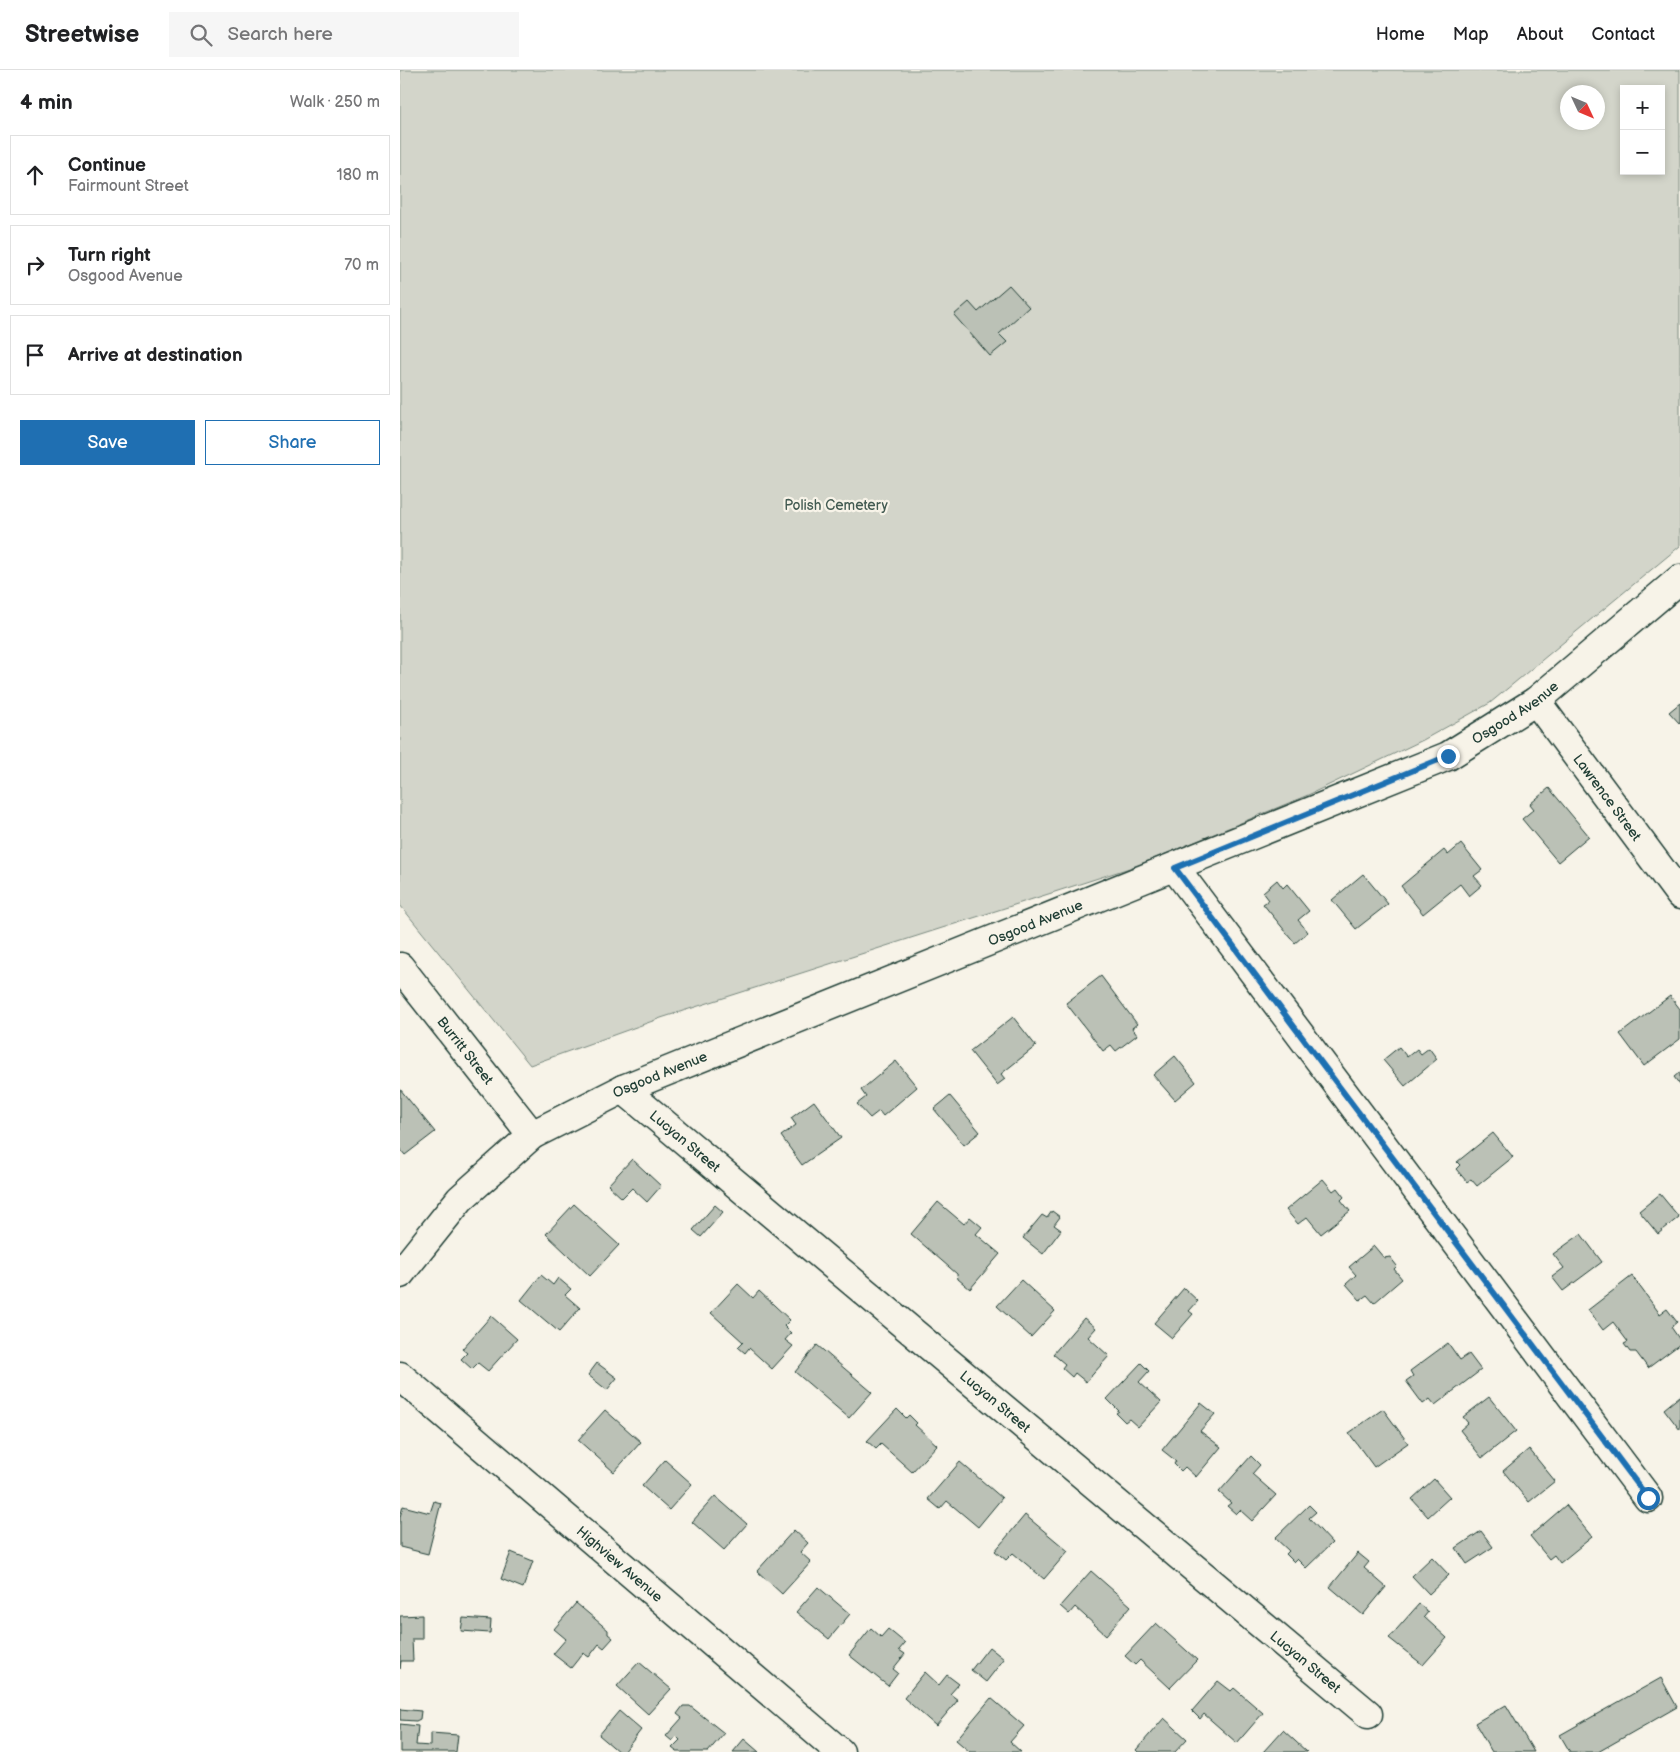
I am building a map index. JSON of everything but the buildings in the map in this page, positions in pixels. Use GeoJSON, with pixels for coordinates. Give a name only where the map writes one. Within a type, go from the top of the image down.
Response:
{"type":"FeatureCollection","features":[{"type":"Feature","properties":{"kind":"street","name":"Osgood Avenue"},"geometry":{"type":"LineString","coordinates":[[400,1274],[460,1199],[532,1135],[623,1089],[1175,868],[1448,756],[1536,701],[1680,579]]}},
{"type":"Feature","properties":{"kind":"street","name":"Lawrence Street"},"geometry":{"type":"LineString","coordinates":[[1536,701],[1680,895]]}},
{"type":"Feature","properties":{"kind":"street"},"geometry":{"type":"LineString","coordinates":[[1175,868],[1648,1498]]}},
{"type":"Feature","properties":{"kind":"street","name":"Burritt Street"},"geometry":{"type":"LineString","coordinates":[[400,967],[532,1135]]}},
{"type":"Feature","properties":{"kind":"street","name":"Lucyan Street"},"geometry":{"type":"LineString","coordinates":[[623,1089],[1368,1714]]}},
{"type":"Feature","properties":{"kind":"street","name":"Highview Avenue"},"geometry":{"type":"LineString","coordinates":[[400,1376],[840,1752]]}},
{"type":"Feature","properties":{"kind":"green space","name":"Polish Cemetery"},"geometry":{"type":"Polygon","coordinates":[[[400,70],[1680,70],[1680,546],[1490,703],[1423,740],[1308,795],[1139,865],[661,1018],[530,1065],[400,905],[400,70]]]}},
{"type":"Feature","properties":{"kind":"route"},"geometry":{"type":"LineString","coordinates":[[1448,756],[1175,868],[1648,1498]]}}]}
